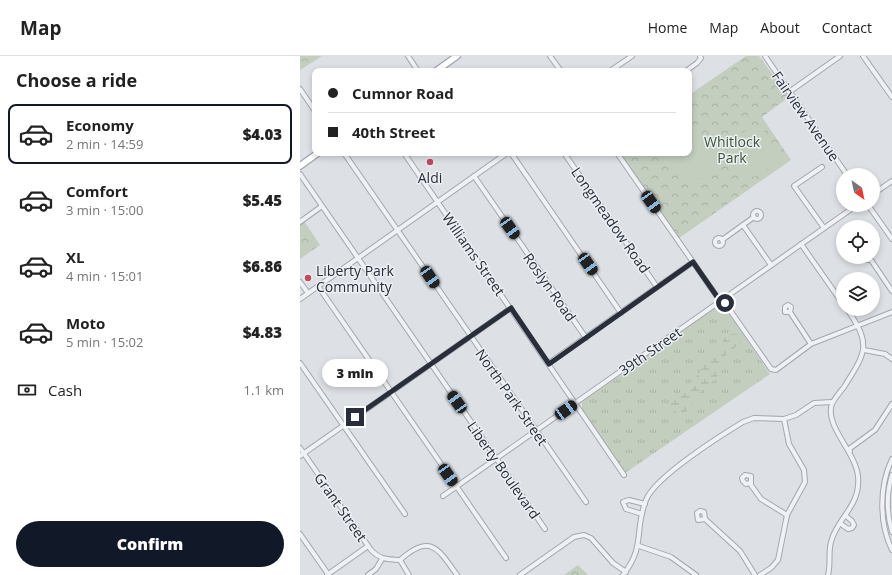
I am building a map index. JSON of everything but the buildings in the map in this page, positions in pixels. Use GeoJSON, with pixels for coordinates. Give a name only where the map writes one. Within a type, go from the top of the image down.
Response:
{"type":"FeatureCollection","features":[{"type":"Feature","properties":{"kind":"main road"},"geometry":{"type":"LineString","coordinates":[[440,68],[457,56]]}},
{"type":"Feature","properties":{"kind":"main road"},"geometry":{"type":"LineString","coordinates":[[300,166],[314,156]]}},
{"type":"Feature","properties":{"kind":"street"},"geometry":{"type":"LineString","coordinates":[[408,56],[416,68]]}},
{"type":"Feature","properties":{"kind":"street"},"geometry":{"type":"LineString","coordinates":[[550,56],[559,68]]}},
{"type":"Feature","properties":{"kind":"street"},"geometry":{"type":"LineString","coordinates":[[614,68],[632,56]]}},
{"type":"Feature","properties":{"kind":"street"},"geometry":{"type":"LineString","coordinates":[[690,68],[697,63],[701,58],[700,56]]}},
{"type":"Feature","properties":{"kind":"street","name":"Fairview Avenue"},"geometry":{"type":"LineString","coordinates":[[764,56],[842,168]]}},
{"type":"Feature","properties":{"kind":"street"},"geometry":{"type":"LineString","coordinates":[[789,92],[840,56]]}},
{"type":"Feature","properties":{"kind":"street"},"geometry":{"type":"LineString","coordinates":[[864,56],[892,97]]}},
{"type":"Feature","properties":{"kind":"street"},"geometry":{"type":"LineString","coordinates":[[300,89],[312,107]]}},
{"type":"Feature","properties":{"kind":"street","name":"North Park Street"},"geometry":{"type":"LineString","coordinates":[[346,156],[586,502]]}},
{"type":"Feature","properties":{"kind":"street","name":"Williams Street"},"geometry":{"type":"LineString","coordinates":[[406,156],[624,475]]}},
{"type":"Feature","properties":{"kind":"street"},"geometry":{"type":"LineString","coordinates":[[300,298],[503,156]]}},
{"type":"Feature","properties":{"kind":"street"},"geometry":{"type":"LineString","coordinates":[[513,156],[621,313]]}},
{"type":"Feature","properties":{"kind":"street","name":"Longmeadow Road"},"geometry":{"type":"LineString","coordinates":[[566,156],[657,287]]}},
{"type":"Feature","properties":{"kind":"street"},"geometry":{"type":"LineString","coordinates":[[619,156],[693,262],[771,369],[776,370],[811,344],[892,312]]}},
{"type":"Feature","properties":{"kind":"street"},"geometry":{"type":"LineString","coordinates":[[822,167],[794,186],[824,228]]}},
{"type":"Feature","properties":{"kind":"street","name":"Liberty Boulevard"},"geometry":{"type":"LineString","coordinates":[[300,174],[545,529]]}},
{"type":"Feature","properties":{"kind":"street","name":"Roslyn Road"},"geometry":{"type":"LineString","coordinates":[[474,176],[586,338]]}},
{"type":"Feature","properties":{"kind":"street"},"geometry":{"type":"LineString","coordinates":[[880,189],[892,181]]}},
{"type":"Feature","properties":{"kind":"street"},"geometry":{"type":"LineString","coordinates":[[300,222],[322,206]]}},
{"type":"Feature","properties":{"kind":"street","name":"39th Street"},"geometry":{"type":"LineString","coordinates":[[443,496],[847,212]]}},
{"type":"Feature","properties":{"kind":"street"},"geometry":{"type":"LineString","coordinates":[[873,212],[892,239]]}},
{"type":"Feature","properties":{"kind":"street"},"geometry":{"type":"LineString","coordinates":[[722,240],[754,217]]}},
{"type":"Feature","properties":{"kind":"street"},"geometry":{"type":"LineString","coordinates":[[743,225],[771,266]]}},
{"type":"Feature","properties":{"kind":"street"},"geometry":{"type":"LineString","coordinates":[[801,244],[836,294]]}},
{"type":"Feature","properties":{"kind":"street"},"geometry":{"type":"LineString","coordinates":[[549,364],[693,262]]}},
{"type":"Feature","properties":{"kind":"street"},"geometry":{"type":"LineString","coordinates":[[875,264],[892,291]]}},
{"type":"Feature","properties":{"kind":"street"},"geometry":{"type":"LineString","coordinates":[[300,282],[308,293]]}},
{"type":"Feature","properties":{"kind":"street"},"geometry":{"type":"LineString","coordinates":[[318,286],[506,558]]}},
{"type":"Feature","properties":{"kind":"street"},"geometry":{"type":"LineString","coordinates":[[302,454],[511,308]]}},
{"type":"Feature","properties":{"kind":"street"},"geometry":{"type":"LineString","coordinates":[[790,312],[811,344]]}},
{"type":"Feature","properties":{"kind":"street"},"geometry":{"type":"LineString","coordinates":[[828,575],[830,543],[857,494],[858,476],[855,463],[849,449],[834,426],[832,414],[832,402],[859,363],[864,350],[863,338],[858,325],[852,316]]}},
{"type":"Feature","properties":{"kind":"street"},"geometry":{"type":"LineString","coordinates":[[864,350],[885,354],[892,359]]}},
{"type":"Feature","properties":{"kind":"street"},"geometry":{"type":"LineString","coordinates":[[300,363],[406,514]]}},
{"type":"Feature","properties":{"kind":"street"},"geometry":{"type":"LineString","coordinates":[[520,575],[574,537],[584,535],[591,538],[609,559],[625,573],[639,546],[642,514],[645,504],[651,490],[664,476],[738,424],[754,418],[784,419],[796,415],[814,404],[832,402]]}},
{"type":"Feature","properties":{"kind":"street"},"geometry":{"type":"LineString","coordinates":[[849,449],[875,430],[892,404]]}},
{"type":"Feature","properties":{"kind":"street"},"geometry":{"type":"LineString","coordinates":[[760,575],[771,568],[778,560],[787,515],[803,488],[805,477],[802,466],[789,444],[784,419]]}},
{"type":"Feature","properties":{"kind":"street","name":"Grant Street"},"geometry":{"type":"LineString","coordinates":[[300,448],[302,454],[368,546],[382,559]]}},
{"type":"Feature","properties":{"kind":"street"},"geometry":{"type":"LineString","coordinates":[[892,459],[885,479],[883,506],[883,521],[892,550]]}},
{"type":"Feature","properties":{"kind":"street"},"geometry":{"type":"LineString","coordinates":[[892,475],[888,495],[888,511],[892,532]]}},
{"type":"Feature","properties":{"kind":"street"},"geometry":{"type":"LineString","coordinates":[[750,483],[761,499],[787,515]]}},
{"type":"Feature","properties":{"kind":"street"},"geometry":{"type":"LineString","coordinates":[[642,514],[626,509],[623,502],[629,500],[645,504]]}},
{"type":"Feature","properties":{"kind":"street"},"geometry":{"type":"LineString","coordinates":[[841,524],[848,529],[852,528],[854,525],[846,516]]}},
{"type":"Feature","properties":{"kind":"street"},"geometry":{"type":"LineString","coordinates":[[705,519],[740,551],[755,575]]}},
{"type":"Feature","properties":{"kind":"street"},"geometry":{"type":"LineString","coordinates":[[300,534],[328,575],[368,546]]}},
{"type":"Feature","properties":{"kind":"street"},"geometry":{"type":"LineString","coordinates":[[368,575],[376,569],[382,559],[400,560],[417,547],[431,546],[440,551],[457,575]]}},
{"type":"Feature","properties":{"kind":"street"},"geometry":{"type":"LineString","coordinates":[[639,546],[671,557],[686,566],[696,575]]}},
{"type":"Feature","properties":{"kind":"street"},"geometry":{"type":"LineString","coordinates":[[400,560],[409,575]]}},
{"type":"Feature","properties":{"kind":"green space"},"geometry":{"type":"Polygon","coordinates":[[[300,56],[322,56],[300,70],[300,56]]]}},
{"type":"Feature","properties":{"kind":"green space","name":"Whitlock Park"},"geometry":{"type":"Polygon","coordinates":[[[746,56],[759,56],[789,97],[762,117],[791,160],[679,238],[622,156],[692,156],[692,93],[746,56]]]}},
{"type":"Feature","properties":{"kind":"green space"},"geometry":{"type":"Polygon","coordinates":[[[758,126],[761,127],[782,158],[779,162],[754,177],[737,167],[731,159],[727,149],[740,134],[758,126]]]}},
{"type":"Feature","properties":{"kind":"green space"},"geometry":{"type":"Polygon","coordinates":[[[692,131],[725,147],[722,159],[714,169],[710,173],[699,178],[692,180],[667,166],[671,156],[692,156],[692,131]]]}},
{"type":"Feature","properties":{"kind":"green space"},"geometry":{"type":"Polygon","coordinates":[[[304,221],[320,245],[300,259],[300,224],[304,221]]]}},
{"type":"Feature","properties":{"kind":"green space"},"geometry":{"type":"Polygon","coordinates":[[[718,306],[724,306],[770,374],[625,473],[582,411],[582,402],[718,306]]]}},
{"type":"Feature","properties":{"kind":"green space"},"geometry":{"type":"Polygon","coordinates":[[[730,334],[737,334],[741,339],[738,345],[719,361],[719,371],[716,378],[701,391],[686,412],[682,414],[674,411],[671,405],[672,401],[699,374],[707,359],[718,350],[724,339],[730,334]]]}},
{"type":"Feature","properties":{"kind":"green space"},"geometry":{"type":"Polygon","coordinates":[[[578,565],[588,575],[564,575],[578,565]]]}},
{"type":"Feature","properties":{"kind":"place","name":"Aldi"},"geometry":{"type":"Point","coordinates":[430,162]}},
{"type":"Feature","properties":{"kind":"place","name":"Liberty Park Community"},"geometry":{"type":"Point","coordinates":[308,278]}},
{"type":"Feature","properties":{"kind":"route"},"geometry":{"type":"LineString","coordinates":[[355,417],[511,308],[549,364],[693,262],[718,298],[725,303]]}}]}
